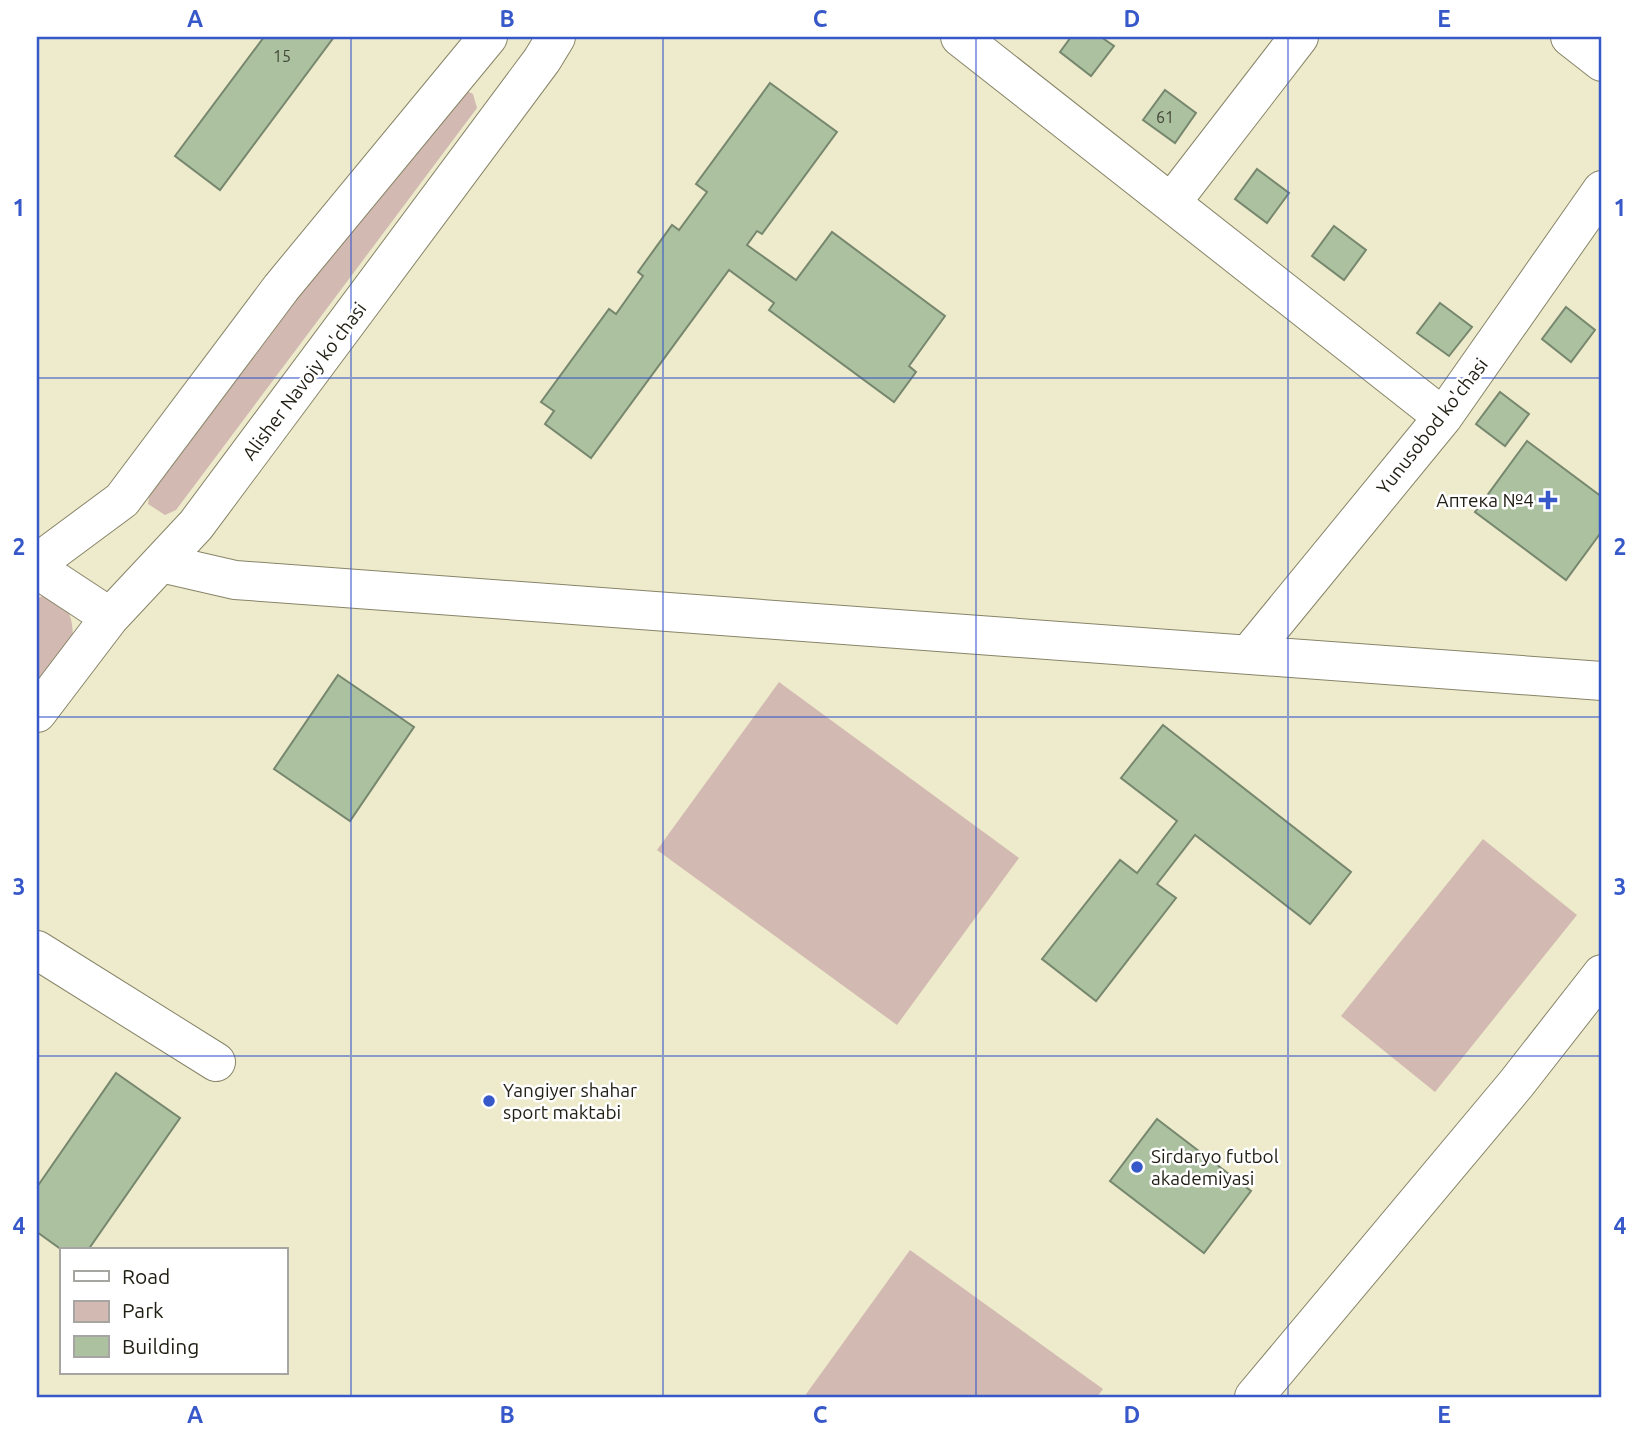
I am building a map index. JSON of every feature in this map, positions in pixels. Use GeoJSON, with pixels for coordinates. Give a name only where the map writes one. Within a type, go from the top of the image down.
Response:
{"type":"FeatureCollection","features":[{"type":"Feature","properties":{"kind":"street"},"geometry":{"type":"LineString","coordinates":[[37,563],[122,500],[281,288],[488,37]]}},
{"type":"Feature","properties":{"kind":"street","name":"Alisher Navoiy ko'chasi"},"geometry":{"type":"LineString","coordinates":[[37,713],[110,617],[196,525],[542,60],[556,37]]}},
{"type":"Feature","properties":{"kind":"street"},"geometry":{"type":"LineString","coordinates":[[960,37],[1443,416]]}},
{"type":"Feature","properties":{"kind":"street"},"geometry":{"type":"LineString","coordinates":[[1171,203],[1299,37]]}},
{"type":"Feature","properties":{"kind":"street"},"geometry":{"type":"LineString","coordinates":[[1570,37],[1602,62]]}},
{"type":"Feature","properties":{"kind":"street","name":"Yunusobod ko'chasi"},"geometry":{"type":"LineString","coordinates":[[1249,654],[1443,416],[1602,190]]}},
{"type":"Feature","properties":{"kind":"street"},"geometry":{"type":"LineString","coordinates":[[161,563],[235,580],[1602,681]]}},
{"type":"Feature","properties":{"kind":"street"},"geometry":{"type":"LineString","coordinates":[[37,569],[110,617]]}},
{"type":"Feature","properties":{"kind":"street"},"geometry":{"type":"LineString","coordinates":[[37,950],[216,1062]]}},
{"type":"Feature","properties":{"kind":"street"},"geometry":{"type":"LineString","coordinates":[[1254,1397],[1516,1084],[1602,974]]}},
{"type":"Feature","properties":{"kind":"green space"},"geometry":{"type":"Polygon","coordinates":[[[459,87],[473,94],[477,108],[176,510],[165,515],[148,504],[150,490],[459,87]]]}},
{"type":"Feature","properties":{"kind":"green space"},"geometry":{"type":"Polygon","coordinates":[[[42,596],[67,610],[73,636],[37,684],[37,599],[42,596]]]}},
{"type":"Feature","properties":{"kind":"green space"},"geometry":{"type":"Polygon","coordinates":[[[779,682],[1019,858],[897,1025],[657,850],[779,682]]]}},
{"type":"Feature","properties":{"kind":"green space"},"geometry":{"type":"Polygon","coordinates":[[[1483,839],[1577,915],[1435,1092],[1341,1016],[1483,839]]]}},
{"type":"Feature","properties":{"kind":"green space"},"geometry":{"type":"Polygon","coordinates":[[[910,1250],[1103,1389],[1097,1397],[804,1397],[910,1250]]]}},
{"type":"Feature","properties":{"kind":"building"},"geometry":{"type":"Polygon","coordinates":[[[264,37],[334,37],[220,190],[175,156],[264,37]]]}},
{"type":"Feature","properties":{"kind":"building"},"geometry":{"type":"Polygon","coordinates":[[[1071,37],[1101,37],[1114,46],[1091,76],[1060,52],[1071,37]]]}},
{"type":"Feature","properties":{"kind":"building"},"geometry":{"type":"Polygon","coordinates":[[[770,83],[837,132],[762,234],[757,231],[747,245],[796,280],[832,232],[945,316],[909,366],[916,372],[894,402],[769,310],[774,303],[729,270],[591,458],[545,424],[554,411],[541,402],[609,309],[616,314],[643,276],[638,272],[672,225],[679,230],[707,192],[696,184],[770,83]]]}},
{"type":"Feature","properties":{"kind":"building"},"geometry":{"type":"Polygon","coordinates":[[[1165,90],[1196,113],[1175,143],[1143,120],[1165,90]]]}},
{"type":"Feature","properties":{"kind":"building"},"geometry":{"type":"Polygon","coordinates":[[[1257,169],[1289,193],[1267,223],[1235,199],[1257,169]]]}},
{"type":"Feature","properties":{"kind":"building"},"geometry":{"type":"Polygon","coordinates":[[[1334,226],[1366,250],[1344,280],[1312,256],[1334,226]]]}},
{"type":"Feature","properties":{"kind":"building"},"geometry":{"type":"Polygon","coordinates":[[[1440,303],[1472,327],[1449,356],[1417,333],[1440,303]]]}},
{"type":"Feature","properties":{"kind":"building"},"geometry":{"type":"Polygon","coordinates":[[[1566,307],[1595,330],[1571,362],[1542,339],[1566,307]]]}},
{"type":"Feature","properties":{"kind":"building"},"geometry":{"type":"Polygon","coordinates":[[[1500,392],[1529,414],[1505,446],[1476,424],[1500,392]]]}},
{"type":"Feature","properties":{"kind":"building"},"geometry":{"type":"Polygon","coordinates":[[[1527,441],[1602,497],[1602,531],[1566,580],[1475,512],[1527,441]]]}},
{"type":"Feature","properties":{"kind":"building"},"geometry":{"type":"Polygon","coordinates":[[[338,675],[414,727],[350,821],[274,769],[338,675]]]}},
{"type":"Feature","properties":{"kind":"building"},"geometry":{"type":"Polygon","coordinates":[[[1163,725],[1351,872],[1310,924],[1195,835],[1157,884],[1176,898],[1096,1001],[1042,959],[1120,860],[1137,873],[1177,821],[1121,778],[1163,725]]]}},
{"type":"Feature","properties":{"kind":"building"},"geometry":{"type":"Polygon","coordinates":[[[116,1073],[180,1118],[89,1248],[60,1249],[37,1232],[37,1187],[116,1073]]]}},
{"type":"Feature","properties":{"kind":"building"},"geometry":{"type":"Polygon","coordinates":[[[1157,1119],[1251,1191],[1204,1253],[1110,1181],[1157,1119]]]}},
{"type":"Feature","properties":{"kind":"place","name":"Аптека №4"},"geometry":{"type":"Point","coordinates":[1548,500]}},
{"type":"Feature","properties":{"kind":"place","name":"Yangiyer shahar sport maktabi"},"geometry":{"type":"Point","coordinates":[489,1101]}},
{"type":"Feature","properties":{"kind":"place","name":"Sirdaryo futbol akademiyasi"},"geometry":{"type":"Point","coordinates":[1137,1167]}}]}
